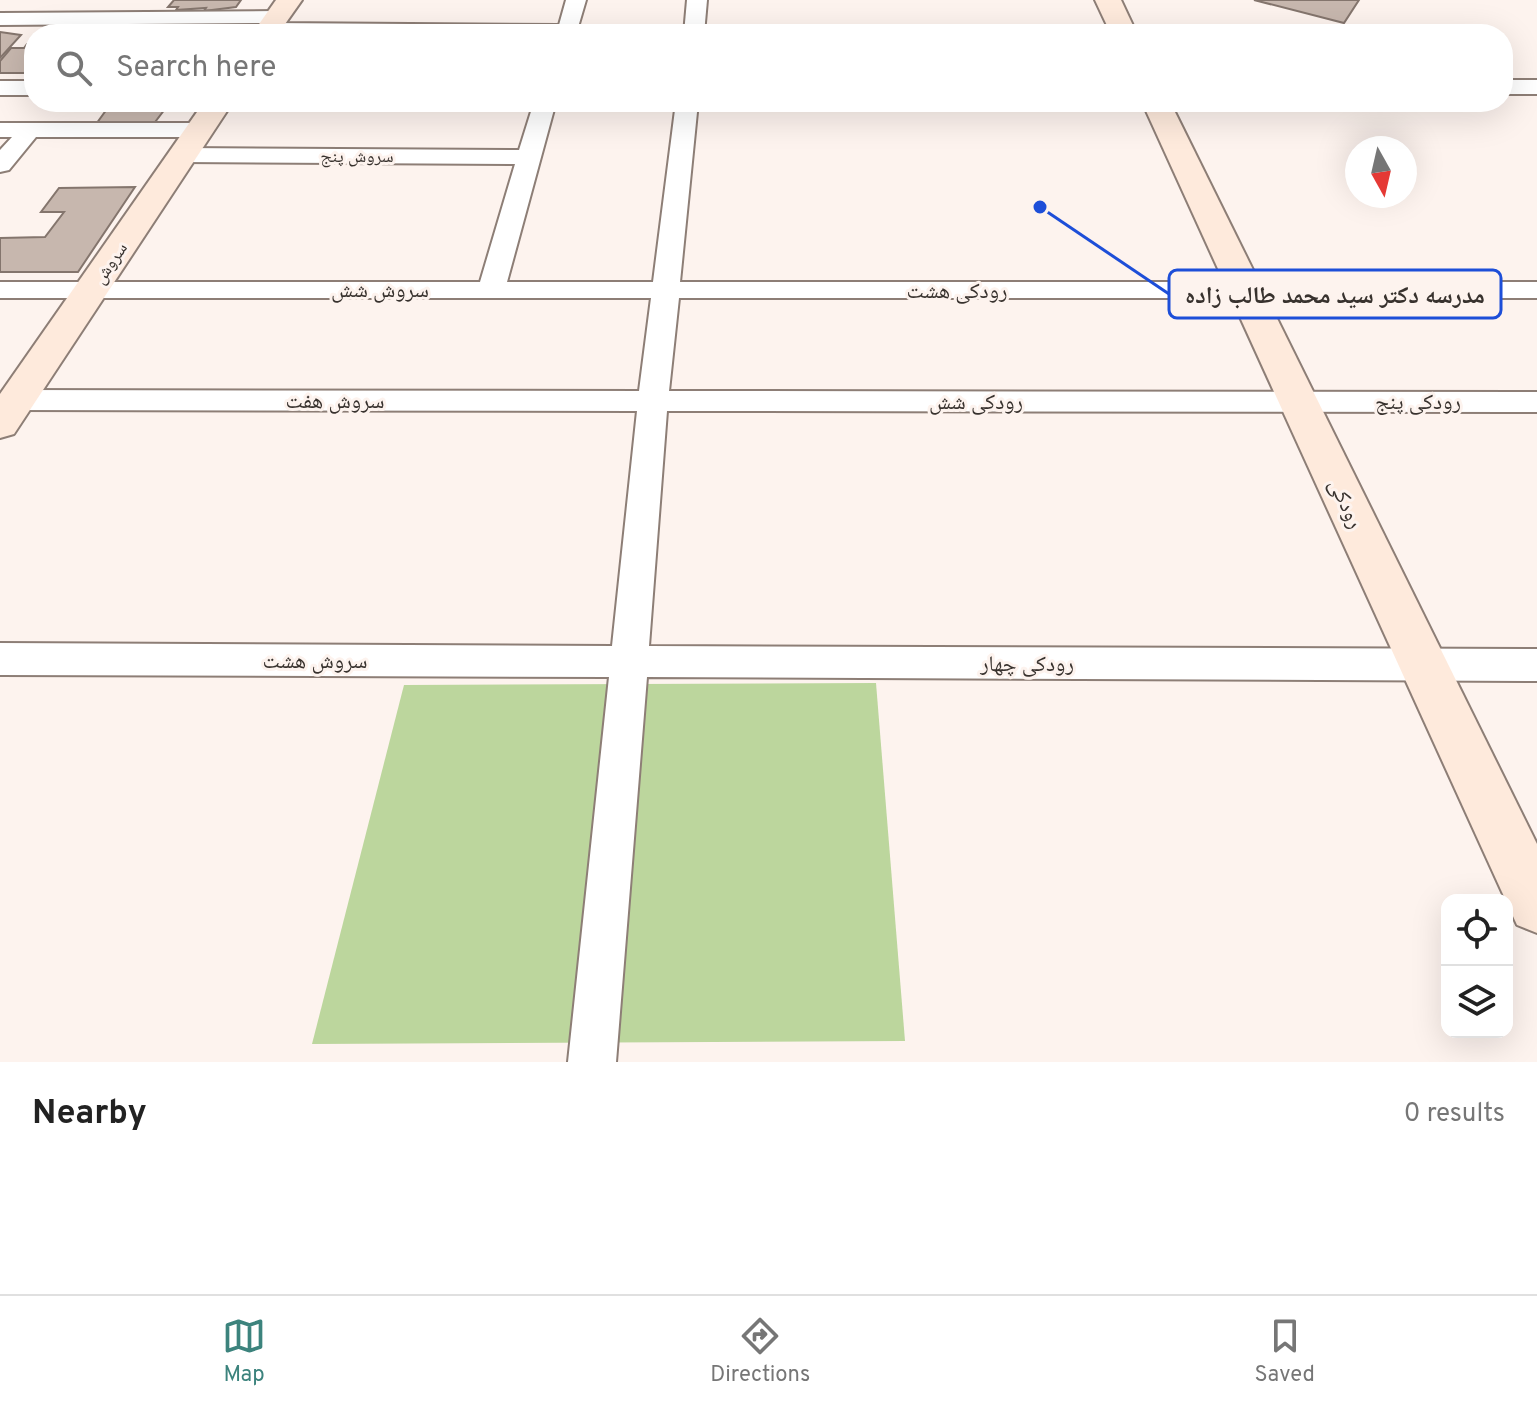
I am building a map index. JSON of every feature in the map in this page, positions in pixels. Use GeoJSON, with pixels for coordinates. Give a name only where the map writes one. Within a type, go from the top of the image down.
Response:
{"type":"FeatureCollection","features":[{"type":"Feature","properties":{"kind":"street"},"geometry":{"type":"LineString","coordinates":[[569,24],[576,0]]}},
{"type":"Feature","properties":{"kind":"street"},"geometry":{"type":"LineString","coordinates":[[695,24],[697,0]]}},
{"type":"Feature","properties":{"kind":"street"},"geometry":{"type":"LineString","coordinates":[[1108,0],[1119,24]]}},
{"type":"Feature","properties":{"kind":"street"},"geometry":{"type":"LineString","coordinates":[[0,19],[275,20],[372,24]]}},
{"type":"Feature","properties":{"kind":"street"},"geometry":{"type":"LineString","coordinates":[[1513,87],[1537,87]]}},
{"type":"Feature","properties":{"kind":"street"},"geometry":{"type":"LineString","coordinates":[[0,88],[24,88]]}},
{"type":"Feature","properties":{"kind":"street","name":"سروش"},"geometry":{"type":"LineString","coordinates":[[8,412],[212,112]]}},
{"type":"Feature","properties":{"kind":"street"},"geometry":{"type":"LineString","coordinates":[[491,289],[542,112]]}},
{"type":"Feature","properties":{"kind":"street"},"geometry":{"type":"LineString","coordinates":[[592,1062],[653,401],[686,112]]}},
{"type":"Feature","properties":{"kind":"street","name":"رودکی"},"geometry":{"type":"LineString","coordinates":[[1161,112],[1537,905]]}},
{"type":"Feature","properties":{"kind":"street","name":"سروش پنج"},"geometry":{"type":"LineString","coordinates":[[0,130],[191,143],[530,157]]}},
{"type":"Feature","properties":{"kind":"street"},"geometry":{"type":"LineString","coordinates":[[0,165],[30,130]]}},
{"type":"Feature","properties":{"kind":"street","name":"سروش شش"},"geometry":{"type":"LineString","coordinates":[[0,290],[668,290]]}},
{"type":"Feature","properties":{"kind":"street","name":"رودکی هشت"},"geometry":{"type":"LineString","coordinates":[[668,290],[1537,290]]}},
{"type":"Feature","properties":{"kind":"street","name":"سروش هفت"},"geometry":{"type":"LineString","coordinates":[[8,412],[653,401]]}},
{"type":"Feature","properties":{"kind":"street","name":"رودکی شش"},"geometry":{"type":"LineString","coordinates":[[653,401],[1298,401]]}},
{"type":"Feature","properties":{"kind":"street","name":"رودکی پنج"},"geometry":{"type":"LineString","coordinates":[[1298,401],[1537,402]]}},
{"type":"Feature","properties":{"kind":"street","name":"سروش هشت"},"geometry":{"type":"LineString","coordinates":[[0,659],[631,661]]}},
{"type":"Feature","properties":{"kind":"street","name":"رودکی چهار"},"geometry":{"type":"LineString","coordinates":[[631,661],[1537,665]]}},
{"type":"Feature","properties":{"kind":"green space"},"geometry":{"type":"Polygon","coordinates":[[[876,683],[905,1041],[312,1044],[404,685],[876,683]]]}},
{"type":"Feature","properties":{"kind":"building"},"geometry":{"type":"Polygon","coordinates":[[[174,0],[241,0],[236,7],[204,11],[206,8],[176,10],[178,7],[168,7],[174,0]]]}},
{"type":"Feature","properties":{"kind":"building"},"geometry":{"type":"Polygon","coordinates":[[[1254,0],[1359,0],[1344,23],[1254,0]]]}},
{"type":"Feature","properties":{"kind":"building"},"geometry":{"type":"Polygon","coordinates":[[[0,32],[21,35],[0,58],[0,32]]]}},
{"type":"Feature","properties":{"kind":"building"},"geometry":{"type":"Polygon","coordinates":[[[11,48],[24,48],[24,73],[0,73],[0,61],[11,48]]]}},
{"type":"Feature","properties":{"kind":"building"},"geometry":{"type":"Polygon","coordinates":[[[105,112],[163,112],[152,126],[94,127],[105,112]]]}},
{"type":"Feature","properties":{"kind":"building"},"geometry":{"type":"Polygon","coordinates":[[[135,187],[78,272],[0,272],[0,238],[45,237],[64,212],[41,212],[59,188],[135,187]]]}},
{"type":"Feature","properties":{"kind":"place","name":"مدرسه دکتر سید محمد طالب زاده"},"geometry":{"type":"Point","coordinates":[1040,207]}}]}
